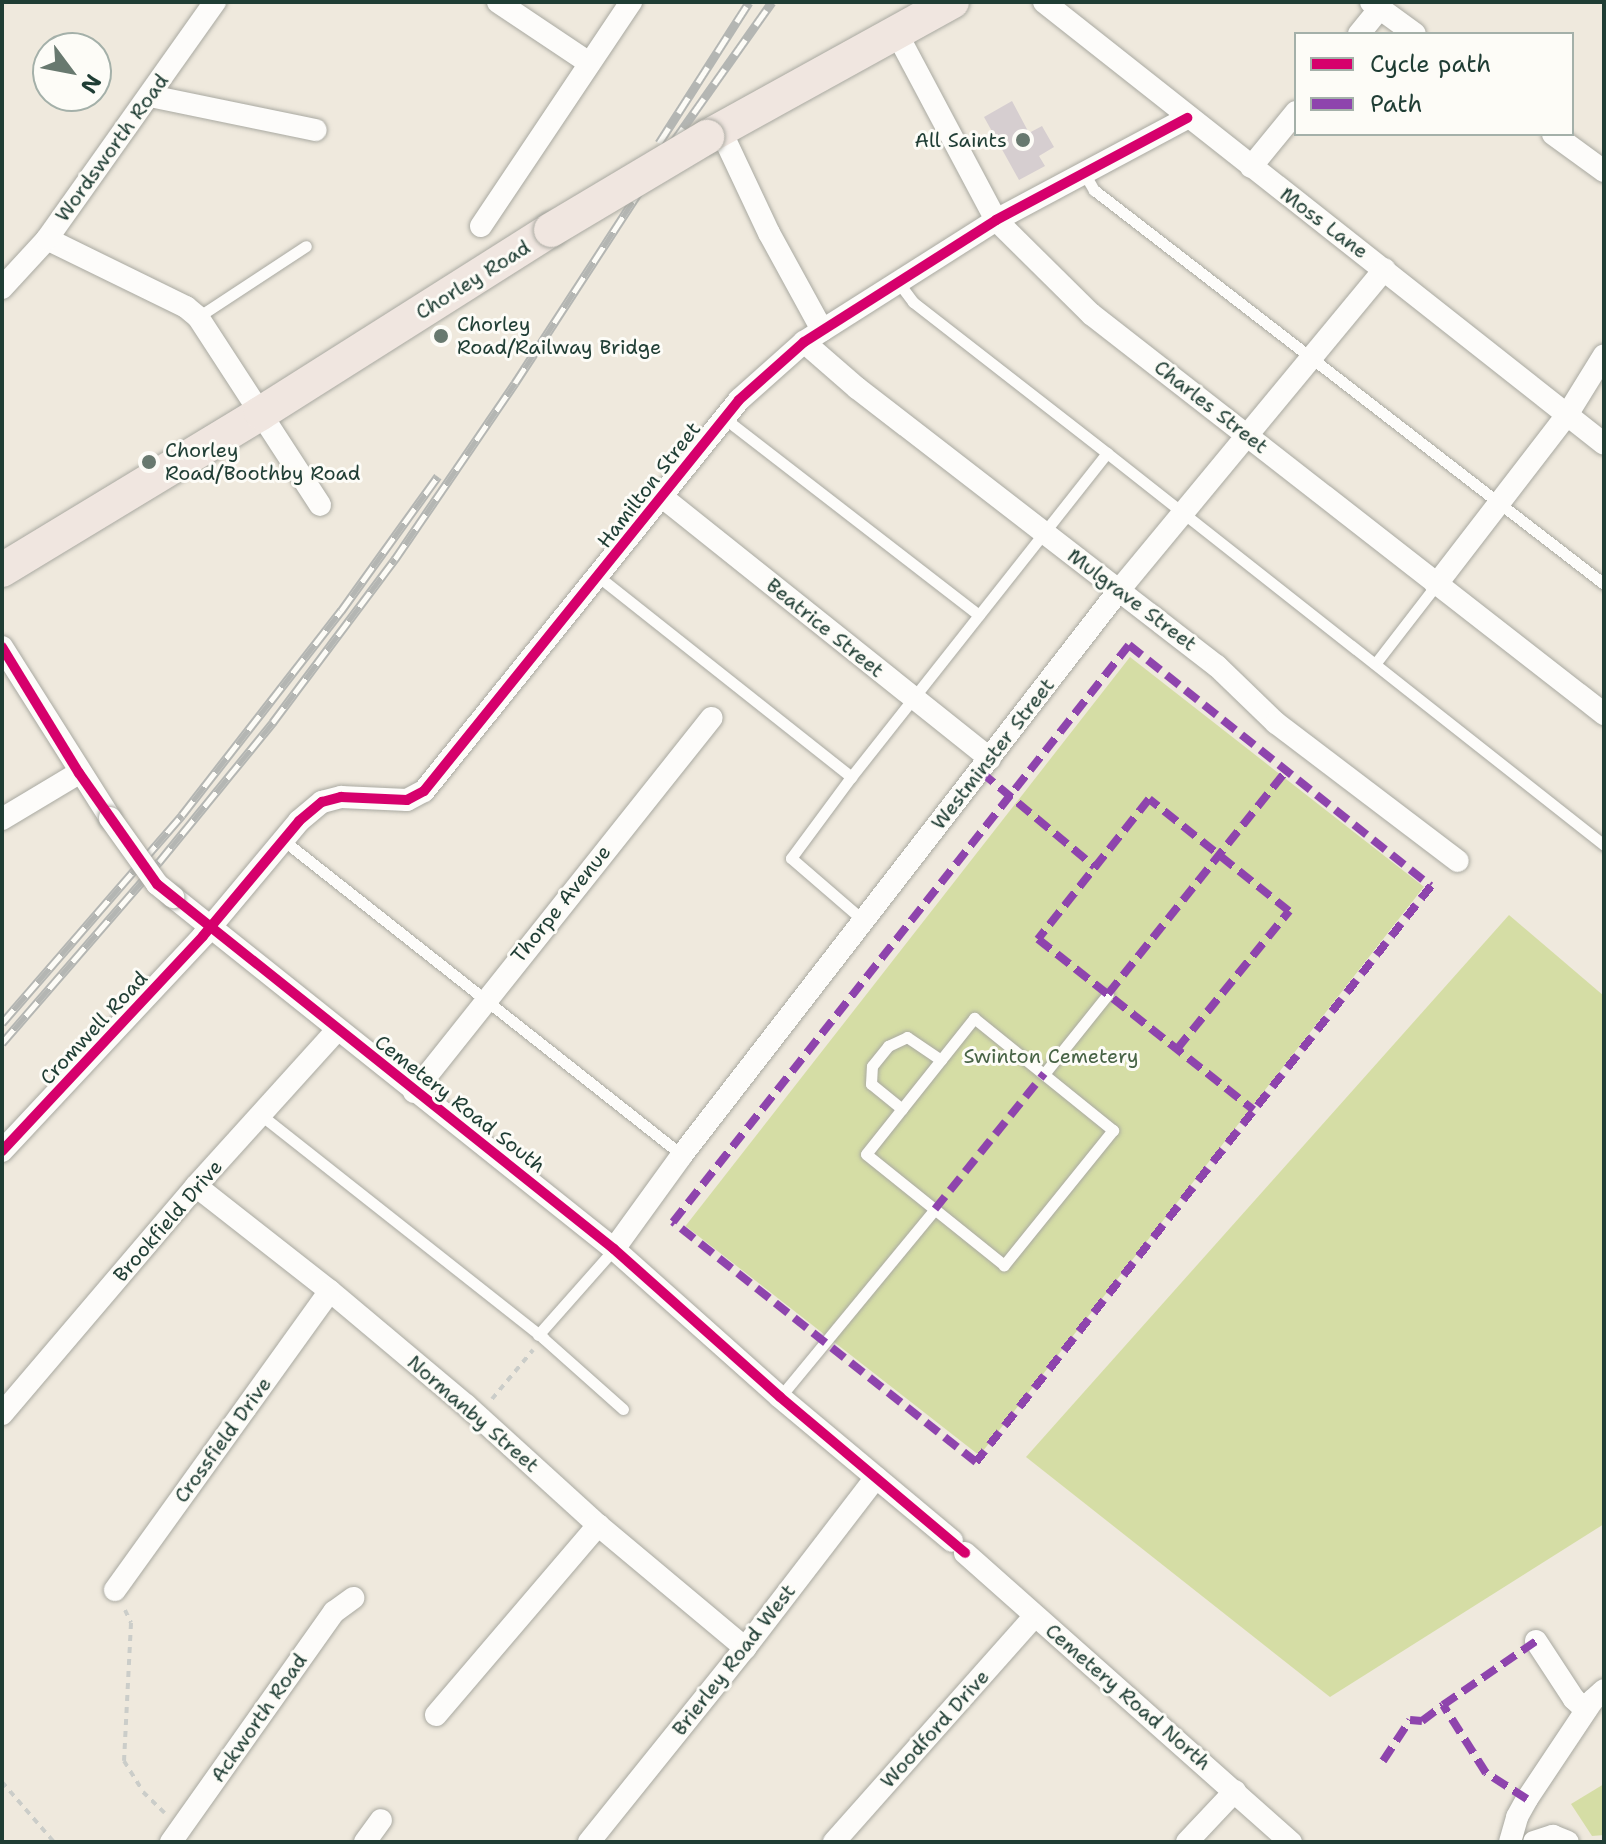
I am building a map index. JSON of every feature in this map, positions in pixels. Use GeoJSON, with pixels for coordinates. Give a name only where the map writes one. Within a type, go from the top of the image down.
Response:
{"type":"FeatureCollection","features":[{"type":"Feature","properties":{"kind":"main road","name":"Chorley Road"},"geometry":{"type":"LineString","coordinates":[[2,570],[713,133],[952,2]]}},
{"type":"Feature","properties":{"kind":"street","name":"Wordsworth Road"},"geometry":{"type":"LineString","coordinates":[[2,288],[47,239],[215,2]]}},
{"type":"Feature","properties":{"kind":"street"},"geometry":{"type":"LineString","coordinates":[[498,2],[589,63]]}},
{"type":"Feature","properties":{"kind":"street"},"geometry":{"type":"LineString","coordinates":[[481,226],[631,2]]}},
{"type":"Feature","properties":{"kind":"street","name":"Moss Lane"},"geometry":{"type":"LineString","coordinates":[[1044,2],[1187,118],[1385,269],[1604,444]]}},
{"type":"Feature","properties":{"kind":"street"},"geometry":{"type":"LineString","coordinates":[[1360,32],[1376,5],[1412,32]]}},
{"type":"Feature","properties":{"kind":"street","name":"Charles Street"},"geometry":{"type":"LineString","coordinates":[[896,32],[996,220],[1091,314],[1604,714]]}},
{"type":"Feature","properties":{"kind":"street"},"geometry":{"type":"LineString","coordinates":[[150,96],[316,130]]}},
{"type":"Feature","properties":{"kind":"street"},"geometry":{"type":"LineString","coordinates":[[1251,167],[1294,114]]}},
{"type":"Feature","properties":{"kind":"street","name":"Hamilton Street"},"geometry":{"type":"LineString","coordinates":[[210,928],[283,840],[322,802],[341,797],[407,800],[424,791],[739,400],[813,336],[996,220],[1187,118]]}},
{"type":"Feature","properties":{"kind":"street","name":"Mulgrave Street"},"geometry":{"type":"LineString","coordinates":[[713,133],[769,233],[813,336],[857,388],[1043,534],[1120,589],[1217,666],[1276,723],[1451,856],[1458,832]]}},
{"type":"Feature","properties":{"kind":"street"},"geometry":{"type":"LineString","coordinates":[[1556,136],[1604,171]]}},
{"type":"Feature","properties":{"kind":"street"},"geometry":{"type":"LineString","coordinates":[[47,239],[186,307],[198,317],[320,505]]}},
{"type":"Feature","properties":{"kind":"street","name":"Westminster Street"},"geometry":{"type":"LineString","coordinates":[[614,1249],[682,1155],[1120,589],[1385,269]]}},
{"type":"Feature","properties":{"kind":"street"},"geometry":{"type":"LineString","coordinates":[[1436,585],[1567,415],[1604,355]]}},
{"type":"Feature","properties":{"kind":"street","name":"Beatrice Street"},"geometry":{"type":"LineString","coordinates":[[661,496],[990,759]]}},
{"type":"Feature","properties":{"kind":"street","name":"Cemetery Road South"},"geometry":{"type":"LineString","coordinates":[[2,647],[79,773],[157,884],[614,1249],[780,1397],[958,1547]]}},
{"type":"Feature","properties":{"kind":"street","name":"Thorpe Avenue"},"geometry":{"type":"LineString","coordinates":[[414,1092],[711,718]]}},
{"type":"Feature","properties":{"kind":"street"},"geometry":{"type":"LineString","coordinates":[[2,819],[79,773]]}},
{"type":"Feature","properties":{"kind":"street","name":"Cromwell Road"},"geometry":{"type":"LineString","coordinates":[[2,1151],[210,928]]}},
{"type":"Feature","properties":{"kind":"street","name":"Brookfield Drive"},"geometry":{"type":"LineString","coordinates":[[2,1414],[196,1186],[337,1030]]}},
{"type":"Feature","properties":{"kind":"street","name":"Normanby Street"},"geometry":{"type":"LineString","coordinates":[[196,1186],[330,1291],[478,1416],[598,1525],[745,1648]]}},
{"type":"Feature","properties":{"kind":"street","name":"Crossfield Drive"},"geometry":{"type":"LineString","coordinates":[[115,1590],[330,1291]]}},
{"type":"Feature","properties":{"kind":"street","name":"Brierley Road West"},"geometry":{"type":"LineString","coordinates":[[589,1842],[745,1648],[876,1477]]}},
{"type":"Feature","properties":{"kind":"street"},"geometry":{"type":"LineString","coordinates":[[436,1715],[598,1525]]}},
{"type":"Feature","properties":{"kind":"street","name":"Cemetery Road North"},"geometry":{"type":"LineString","coordinates":[[958,1547],[1291,1842]]}},
{"type":"Feature","properties":{"kind":"street","name":"Ackworth Road"},"geometry":{"type":"LineString","coordinates":[[176,1834],[334,1612],[353,1598]]}},
{"type":"Feature","properties":{"kind":"street","name":"Woodford Drive"},"geometry":{"type":"LineString","coordinates":[[834,1842],[1035,1616]]}},
{"type":"Feature","properties":{"kind":"street"},"geometry":{"type":"LineString","coordinates":[[1536,1641],[1574,1699],[1586,1710]]}},
{"type":"Feature","properties":{"kind":"street"},"geometry":{"type":"LineString","coordinates":[[1510,1842],[1517,1817],[1586,1710],[1604,1690]]}},
{"type":"Feature","properties":{"kind":"street"},"geometry":{"type":"LineString","coordinates":[[1187,1842],[1235,1791]]}},
{"type":"Feature","properties":{"kind":"street"},"geometry":{"type":"LineString","coordinates":[[365,1842],[381,1820]]}},
{"type":"Feature","properties":{"kind":"street"},"geometry":{"type":"LineString","coordinates":[[1534,1842],[1553,1836],[1568,1842]]}},
{"type":"Feature","properties":{"kind":"lane"},"geometry":{"type":"LineString","coordinates":[[1084,173],[1094,190],[1604,584]]}},
{"type":"Feature","properties":{"kind":"lane"},"geometry":{"type":"LineString","coordinates":[[198,317],[306,246]]}},
{"type":"Feature","properties":{"kind":"lane"},"geometry":{"type":"LineString","coordinates":[[898,282],[913,302],[1604,845]]}},
{"type":"Feature","properties":{"kind":"lane"},"geometry":{"type":"LineString","coordinates":[[724,418],[979,615]]}},
{"type":"Feature","properties":{"kind":"lane"},"geometry":{"type":"LineString","coordinates":[[864,921],[791,858],[851,777],[1107,453]]}},
{"type":"Feature","properties":{"kind":"lane"},"geometry":{"type":"LineString","coordinates":[[599,577],[851,777]]}},
{"type":"Feature","properties":{"kind":"lane"},"geometry":{"type":"LineString","coordinates":[[1375,664],[1436,585]]}},
{"type":"Feature","properties":{"kind":"lane"},"geometry":{"type":"LineString","coordinates":[[283,840],[682,1155]]}},
{"type":"Feature","properties":{"kind":"lane"},"geometry":{"type":"LineString","coordinates":[[1044,1074],[1108,994]]}},
{"type":"Feature","properties":{"kind":"lane"},"geometry":{"type":"LineString","coordinates":[[974,1018],[1113,1130],[1004,1265],[866,1154],[941,1060],[974,1018]]}},
{"type":"Feature","properties":{"kind":"lane"},"geometry":{"type":"LineString","coordinates":[[902,1109],[871,1084],[872,1066],[888,1046],[907,1037],[941,1060]]}},
{"type":"Feature","properties":{"kind":"lane"},"geometry":{"type":"LineString","coordinates":[[261,1115],[540,1336],[623,1409]]}},
{"type":"Feature","properties":{"kind":"lane"},"geometry":{"type":"LineString","coordinates":[[780,1397],[935,1209]]}},
{"type":"Feature","properties":{"kind":"lane"},"geometry":{"type":"LineString","coordinates":[[540,1336],[614,1249]]}},
{"type":"Feature","properties":{"kind":"path"},"geometry":{"type":"LineString","coordinates":[[478,1416],[540,1336]]}},
{"type":"Feature","properties":{"kind":"path"},"geometry":{"type":"LineString","coordinates":[[115,1590],[131,1623],[124,1761],[143,1792],[176,1834]]}},
{"type":"Feature","properties":{"kind":"path"},"geometry":{"type":"LineString","coordinates":[[2,1782],[54,1842]]}},
{"type":"Feature","properties":{"kind":"green space","name":"Swinton Cemetery"},"geometry":{"type":"Polygon","coordinates":[[[1130,657],[1424,887],[979,1456],[685,1226],[1130,657]]]}},
{"type":"Feature","properties":{"kind":"green space"},"geometry":{"type":"Polygon","coordinates":[[[1509,915],[1604,996],[1604,1524],[1330,1697],[1026,1457],[1509,915]]]}},
{"type":"Feature","properties":{"kind":"green space"},"geometry":{"type":"Polygon","coordinates":[[[1604,1784],[1604,1835],[1592,1836],[1571,1804],[1604,1784]]]}},
{"type":"Feature","properties":{"kind":"building","name":"All Saints"},"geometry":{"type":"Polygon","coordinates":[[[1012,101],[1029,133],[1042,126],[1054,147],[1039,156],[1045,166],[1019,180],[984,117],[1012,101]]]}},
{"type":"Feature","properties":{"kind":"railway"},"geometry":{"type":"LineString","coordinates":[[659,143],[749,2]]}},
{"type":"Feature","properties":{"kind":"railway"},"geometry":{"type":"LineString","coordinates":[[2,1043],[159,862],[273,722],[395,559],[515,383],[652,172],[772,2]]}},
{"type":"Feature","properties":{"kind":"railway"},"geometry":{"type":"LineString","coordinates":[[2,1023],[182,815],[341,611],[438,476]]}},
{"type":"Feature","properties":{"kind":"marked path"},"geometry":{"type":"LineString","coordinates":[[1129,645],[1431,886],[976,1462],[673,1222],[1129,645]]}},
{"type":"Feature","properties":{"kind":"marked path"},"geometry":{"type":"LineString","coordinates":[[1108,994],[1286,771]]}},
{"type":"Feature","properties":{"kind":"marked path"},"geometry":{"type":"LineString","coordinates":[[981,772],[1095,867]]}},
{"type":"Feature","properties":{"kind":"marked path"},"geometry":{"type":"LineString","coordinates":[[1177,1049],[1289,911],[1149,799],[1038,939],[1254,1110]]}},
{"type":"Feature","properties":{"kind":"marked path"},"geometry":{"type":"LineString","coordinates":[[935,1209],[1044,1074]]}},
{"type":"Feature","properties":{"kind":"marked path"},"geometry":{"type":"LineString","coordinates":[[1527,1799],[1486,1773],[1443,1705],[1536,1641]]}},
{"type":"Feature","properties":{"kind":"marked path"},"geometry":{"type":"LineString","coordinates":[[1383,1761],[1410,1720],[1422,1721],[1443,1705]]}},
{"type":"Feature","properties":{"kind":"cycle path"},"geometry":{"type":"LineString","coordinates":[[2,1151],[203,936],[299,821],[322,802],[341,797],[407,800],[424,791],[739,400],[804,342],[996,220],[1187,118]]}},
{"type":"Feature","properties":{"kind":"cycle path"},"geometry":{"type":"LineString","coordinates":[[2,647],[79,773],[157,884],[614,1249],[780,1397],[965,1553]]}},
{"type":"Feature","properties":{"kind":"place","name":"All Saints"},"geometry":{"type":"Point","coordinates":[1023,140]}},
{"type":"Feature","properties":{"kind":"place","name":"Chorley Road/Railway Bridge"},"geometry":{"type":"Point","coordinates":[441,336]}},
{"type":"Feature","properties":{"kind":"place","name":"Chorley Road/Boothby Road"},"geometry":{"type":"Point","coordinates":[149,462]}}]}
